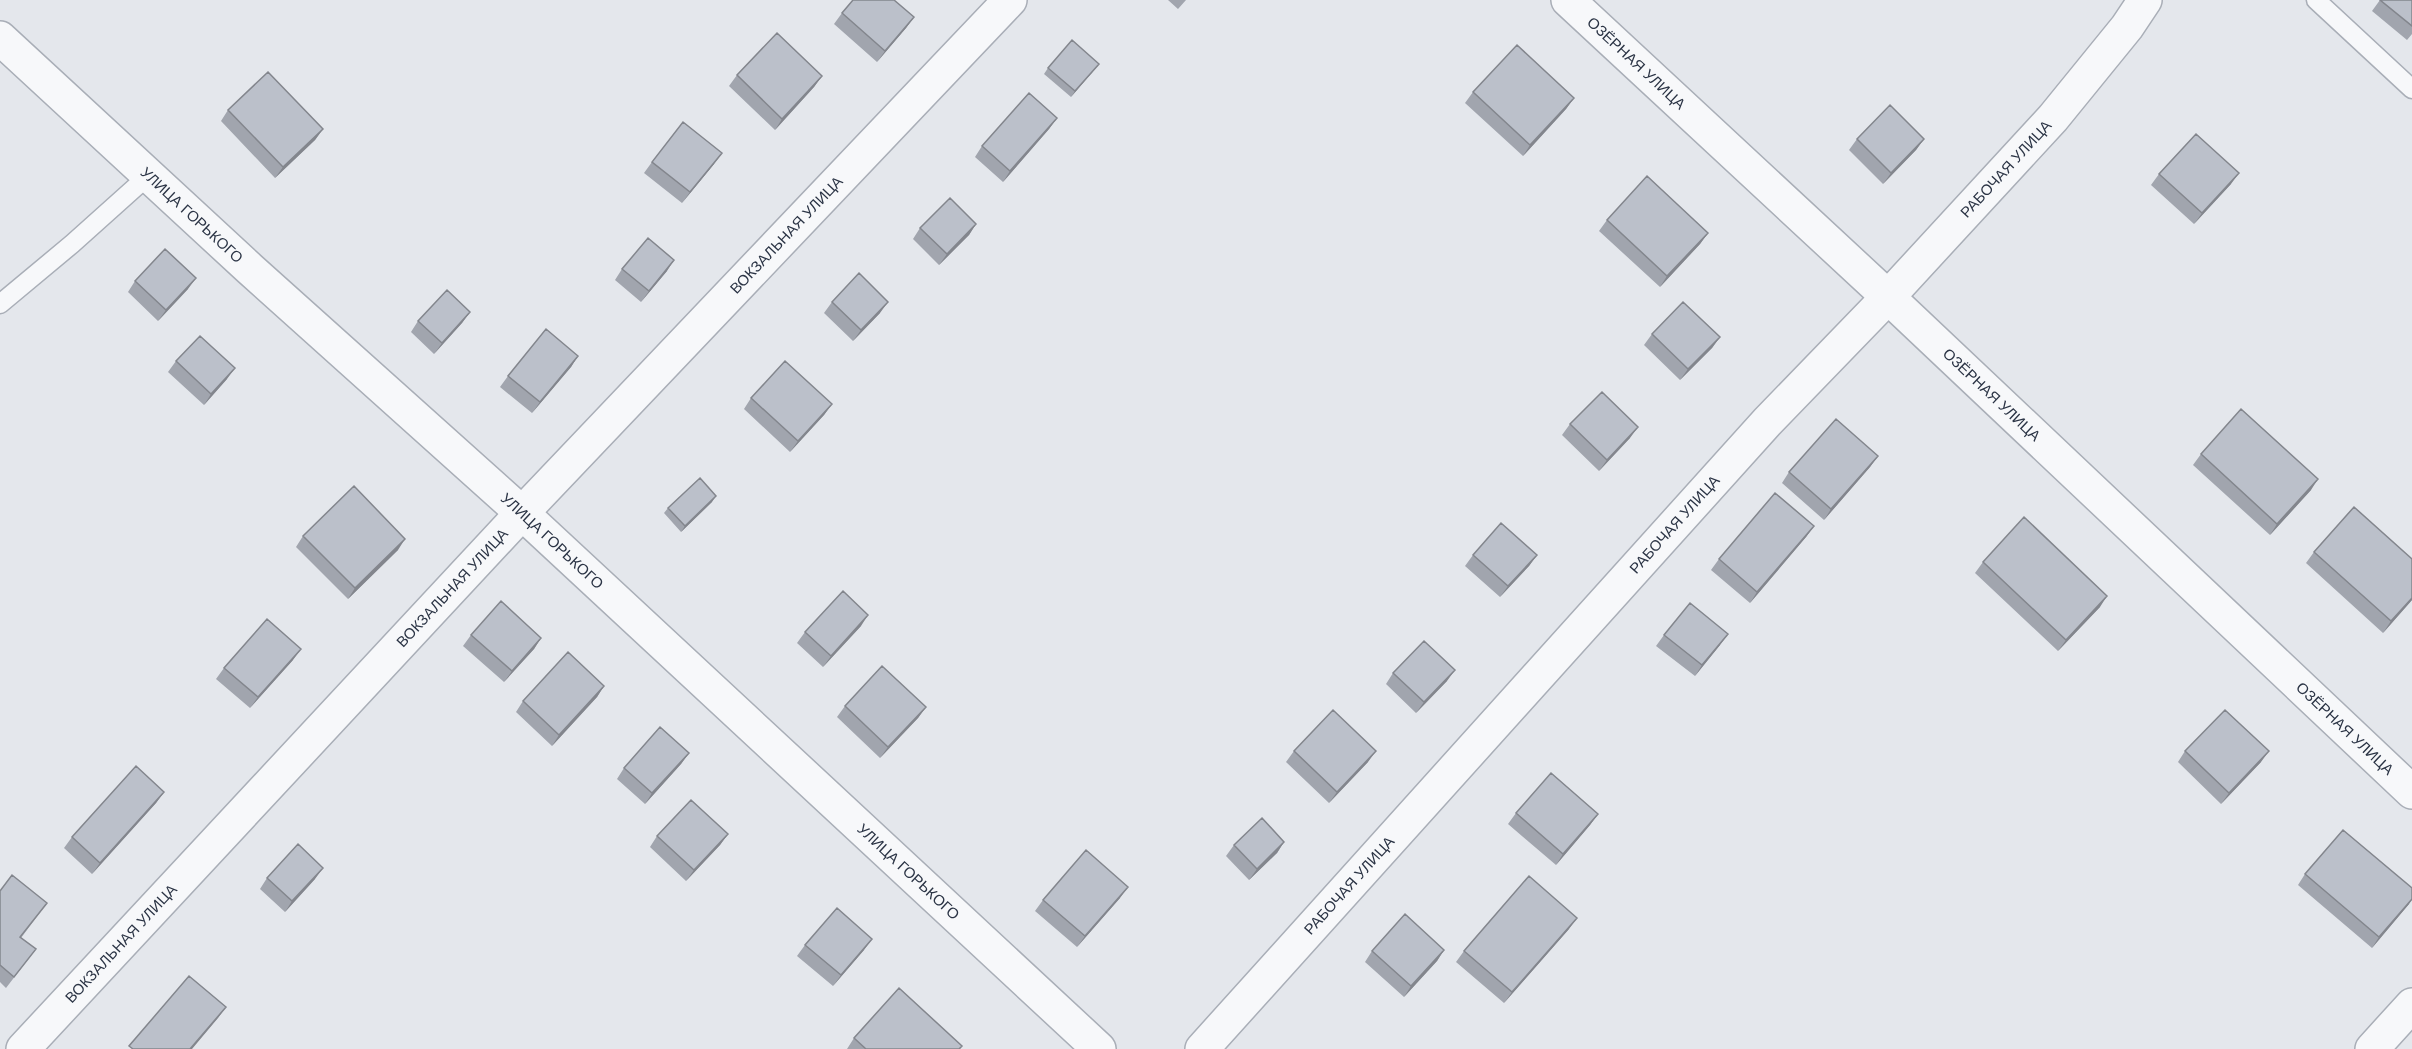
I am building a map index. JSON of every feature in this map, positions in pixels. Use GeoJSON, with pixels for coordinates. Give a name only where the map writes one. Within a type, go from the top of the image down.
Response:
{"type":"FeatureCollection","features":[{"type":"Feature","properties":{"kind":"street","name":"ВОКЗАЛЬНАЯ УЛИЦА"},"geometry":{"type":"LineString","coordinates":[[23,1049],[522,513],[1010,0]]}},
{"type":"Feature","properties":{"kind":"street","name":"ОЗЁРНАЯ УЛИЦА"},"geometry":{"type":"LineString","coordinates":[[1568,0],[1888,297],[2412,792]]}},
{"type":"Feature","properties":{"kind":"street","name":"РАБОЧАЯ УЛИЦА"},"geometry":{"type":"LineString","coordinates":[[1202,1049],[1767,422],[1888,297],[2053,118],[2127,27],[2145,0]]}},
{"type":"Feature","properties":{"kind":"street","name":"УЛИЦА ГОРЬКОГО"},"geometry":{"type":"LineString","coordinates":[[0,38],[522,513],[1099,1049]]}},
{"type":"Feature","properties":{"kind":"street"},"geometry":{"type":"LineString","coordinates":[[2372,1049],[2412,1005]]}},
{"type":"Feature","properties":{"kind":"lane"},"geometry":{"type":"LineString","coordinates":[[2316,0],[2412,89]]}},
{"type":"Feature","properties":{"kind":"lane"},"geometry":{"type":"LineString","coordinates":[[0,304],[149,175]]}},
{"type":"Feature","properties":{"kind":"building"},"geometry":{"type":"Polygon","coordinates":[[[853,0],[894,0],[914,17],[885,51],[842,13],[853,0]]]}},
{"type":"Feature","properties":{"kind":"building"},"geometry":{"type":"Polygon","coordinates":[[[2380,0],[2412,0],[2412,26],[2380,0]]]}},
{"type":"Feature","properties":{"kind":"building"},"geometry":{"type":"Polygon","coordinates":[[[777,33],[822,76],[782,119],[737,75],[777,33]]]}},
{"type":"Feature","properties":{"kind":"building"},"geometry":{"type":"Polygon","coordinates":[[[1072,40],[1099,64],[1075,91],[1048,68],[1072,40]]]}},
{"type":"Feature","properties":{"kind":"building"},"geometry":{"type":"Polygon","coordinates":[[[1517,45],[1574,98],[1530,145],[1473,92],[1517,45]]]}},
{"type":"Feature","properties":{"kind":"building"},"geometry":{"type":"Polygon","coordinates":[[[268,72],[323,129],[283,167],[228,110],[268,72]]]}},
{"type":"Feature","properties":{"kind":"building"},"geometry":{"type":"Polygon","coordinates":[[[1029,93],[1057,118],[1010,171],[982,146],[1029,93]]]}},
{"type":"Feature","properties":{"kind":"building"},"geometry":{"type":"Polygon","coordinates":[[[1890,105],[1924,139],[1891,173],[1857,139],[1890,105]]]}},
{"type":"Feature","properties":{"kind":"building"},"geometry":{"type":"Polygon","coordinates":[[[683,122],[722,153],[690,192],[652,162],[683,122]]]}},
{"type":"Feature","properties":{"kind":"building"},"geometry":{"type":"Polygon","coordinates":[[[2196,134],[2239,173],[2202,213],[2159,174],[2196,134]]]}},
{"type":"Feature","properties":{"kind":"building"},"geometry":{"type":"Polygon","coordinates":[[[1647,176],[1708,233],[1667,276],[1607,220],[1647,176]]]}},
{"type":"Feature","properties":{"kind":"building"},"geometry":{"type":"Polygon","coordinates":[[[950,198],[976,224],[947,254],[920,228],[950,198]]]}},
{"type":"Feature","properties":{"kind":"building"},"geometry":{"type":"Polygon","coordinates":[[[648,238],[674,260],[649,291],[622,269],[648,238]]]}},
{"type":"Feature","properties":{"kind":"building"},"geometry":{"type":"Polygon","coordinates":[[[165,249],[196,278],[166,310],[135,281],[165,249]]]}},
{"type":"Feature","properties":{"kind":"building"},"geometry":{"type":"Polygon","coordinates":[[[859,273],[888,302],[861,330],[832,302],[859,273]]]}},
{"type":"Feature","properties":{"kind":"building"},"geometry":{"type":"Polygon","coordinates":[[[447,290],[470,312],[442,343],[418,321],[447,290]]]}},
{"type":"Feature","properties":{"kind":"building"},"geometry":{"type":"Polygon","coordinates":[[[1683,302],[1720,337],[1688,369],[1652,334],[1683,302]]]}},
{"type":"Feature","properties":{"kind":"building"},"geometry":{"type":"Polygon","coordinates":[[[546,329],[578,356],[540,402],[508,376],[546,329]]]}},
{"type":"Feature","properties":{"kind":"building"},"geometry":{"type":"Polygon","coordinates":[[[200,336],[235,368],[211,394],[176,361],[200,336]]]}},
{"type":"Feature","properties":{"kind":"building"},"geometry":{"type":"Polygon","coordinates":[[[785,361],[832,404],[798,441],[751,398],[785,361]]]}},
{"type":"Feature","properties":{"kind":"building"},"geometry":{"type":"Polygon","coordinates":[[[1602,392],[1638,427],[1607,460],[1570,424],[1602,392]]]}},
{"type":"Feature","properties":{"kind":"building"},"geometry":{"type":"Polygon","coordinates":[[[2241,409],[2318,479],[2277,524],[2201,454],[2241,409]]]}},
{"type":"Feature","properties":{"kind":"building"},"geometry":{"type":"Polygon","coordinates":[[[1836,419],[1878,456],[1831,509],[1789,472],[1836,419]]]}},
{"type":"Feature","properties":{"kind":"building"},"geometry":{"type":"Polygon","coordinates":[[[700,478],[716,496],[685,526],[668,508],[700,478]]]}},
{"type":"Feature","properties":{"kind":"building"},"geometry":{"type":"Polygon","coordinates":[[[354,486],[405,539],[355,588],[303,536],[354,486]]]}},
{"type":"Feature","properties":{"kind":"building"},"geometry":{"type":"Polygon","coordinates":[[[1775,493],[1814,526],[1757,592],[1719,559],[1775,493]]]}},
{"type":"Feature","properties":{"kind":"building"},"geometry":{"type":"Polygon","coordinates":[[[2354,507],[2412,559],[2412,598],[2391,621],[2314,552],[2354,507]]]}},
{"type":"Feature","properties":{"kind":"building"},"geometry":{"type":"Polygon","coordinates":[[[2024,517],[2107,596],[2066,640],[1983,562],[2024,517]]]}},
{"type":"Feature","properties":{"kind":"building"},"geometry":{"type":"Polygon","coordinates":[[[1501,523],[1537,555],[1508,586],[1473,555],[1501,523]]]}},
{"type":"Feature","properties":{"kind":"building"},"geometry":{"type":"Polygon","coordinates":[[[843,591],[868,615],[831,656],[805,632],[843,591]]]}},
{"type":"Feature","properties":{"kind":"building"},"geometry":{"type":"Polygon","coordinates":[[[501,601],[541,638],[512,671],[471,635],[501,601]]]}},
{"type":"Feature","properties":{"kind":"building"},"geometry":{"type":"Polygon","coordinates":[[[1690,603],[1728,634],[1702,665],[1664,635],[1690,603]]]}},
{"type":"Feature","properties":{"kind":"building"},"geometry":{"type":"Polygon","coordinates":[[[267,619],[301,649],[258,697],[224,668],[267,619]]]}},
{"type":"Feature","properties":{"kind":"building"},"geometry":{"type":"Polygon","coordinates":[[[1424,641],[1455,670],[1424,702],[1393,673],[1424,641]]]}},
{"type":"Feature","properties":{"kind":"building"},"geometry":{"type":"Polygon","coordinates":[[[568,652],[604,686],[559,735],[523,701],[568,652]]]}},
{"type":"Feature","properties":{"kind":"building"},"geometry":{"type":"Polygon","coordinates":[[[882,666],[926,707],[888,747],[845,706],[882,666]]]}},
{"type":"Feature","properties":{"kind":"building"},"geometry":{"type":"Polygon","coordinates":[[[1333,710],[1376,751],[1337,792],[1294,751],[1333,710]]]}},
{"type":"Feature","properties":{"kind":"building"},"geometry":{"type":"Polygon","coordinates":[[[2225,710],[2269,751],[2229,793],[2185,751],[2225,710]]]}},
{"type":"Feature","properties":{"kind":"building"},"geometry":{"type":"Polygon","coordinates":[[[660,727],[689,753],[652,793],[624,768],[660,727]]]}},
{"type":"Feature","properties":{"kind":"building"},"geometry":{"type":"Polygon","coordinates":[[[136,766],[164,792],[100,863],[72,837],[136,766]]]}},
{"type":"Feature","properties":{"kind":"building"},"geometry":{"type":"Polygon","coordinates":[[[1551,773],[1598,814],[1563,854],[1516,813],[1551,773]]]}},
{"type":"Feature","properties":{"kind":"building"},"geometry":{"type":"Polygon","coordinates":[[[691,800],[728,834],[694,870],[657,836],[691,800]]]}},
{"type":"Feature","properties":{"kind":"building"},"geometry":{"type":"Polygon","coordinates":[[[1262,818],[1284,842],[1257,869],[1234,845],[1262,818]]]}},
{"type":"Feature","properties":{"kind":"building"},"geometry":{"type":"Polygon","coordinates":[[[2343,830],[2412,888],[2412,899],[2379,937],[2305,874],[2343,830]]]}},
{"type":"Feature","properties":{"kind":"building"},"geometry":{"type":"Polygon","coordinates":[[[298,844],[323,868],[292,901],[267,878],[298,844]]]}},
{"type":"Feature","properties":{"kind":"building"},"geometry":{"type":"Polygon","coordinates":[[[1086,850],[1128,887],[1085,936],[1043,900],[1086,850]]]}},
{"type":"Feature","properties":{"kind":"building"},"geometry":{"type":"Polygon","coordinates":[[[12,875],[47,903],[20,937],[36,949],[14,977],[0,965],[0,891],[12,875]]]}},
{"type":"Feature","properties":{"kind":"building"},"geometry":{"type":"Polygon","coordinates":[[[1529,876],[1577,918],[1512,992],[1464,951],[1529,876]]]}},
{"type":"Feature","properties":{"kind":"building"},"geometry":{"type":"Polygon","coordinates":[[[837,908],[872,939],[841,975],[805,945],[837,908]]]}},
{"type":"Feature","properties":{"kind":"building"},"geometry":{"type":"Polygon","coordinates":[[[1405,914],[1444,950],[1411,986],[1372,951],[1405,914]]]}},
{"type":"Feature","properties":{"kind":"building"},"geometry":{"type":"Polygon","coordinates":[[[189,976],[226,1007],[190,1049],[133,1049],[129,1046],[189,976]]]}},
{"type":"Feature","properties":{"kind":"building"},"geometry":{"type":"Polygon","coordinates":[[[899,988],[962,1046],[959,1049],[866,1049],[854,1038],[899,988]]]}}]}
